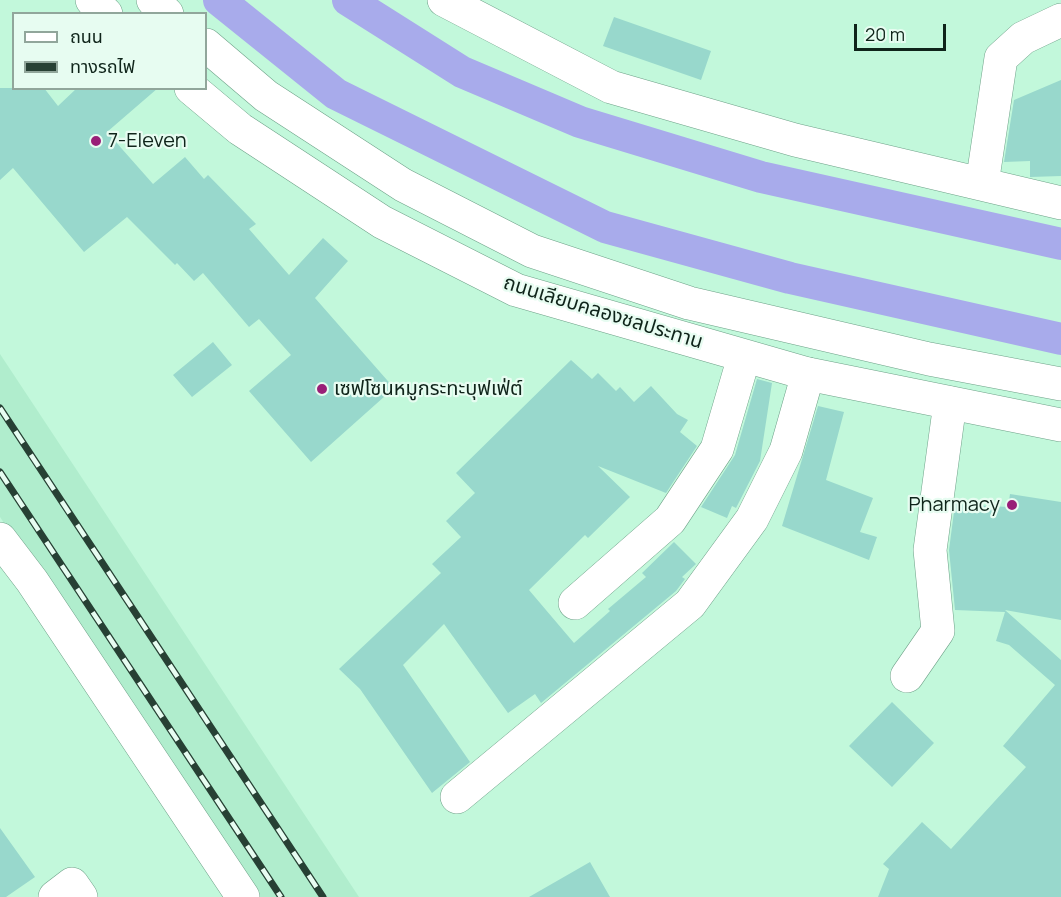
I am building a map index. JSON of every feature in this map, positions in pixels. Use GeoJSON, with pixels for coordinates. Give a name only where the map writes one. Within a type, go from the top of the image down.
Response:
{"type":"FeatureCollection","features":[{"type":"Feature","properties":{"kind":"street"},"geometry":{"type":"LineString","coordinates":[[92,0],[104,12]]}},
{"type":"Feature","properties":{"kind":"street"},"geometry":{"type":"LineString","coordinates":[[153,0],[165,12]]}},
{"type":"Feature","properties":{"kind":"street"},"geometry":{"type":"LineString","coordinates":[[444,0],[611,87],[795,140],[1061,202]]}},
{"type":"Feature","properties":{"kind":"street"},"geometry":{"type":"LineString","coordinates":[[982,184],[1001,58],[1023,38],[1061,20]]}},
{"type":"Feature","properties":{"kind":"street","name":"ถนนเลียบคลองชลประทาน"},"geometry":{"type":"LineString","coordinates":[[207,46],[266,96],[403,185],[532,251],[690,303],[929,359],[1061,384]]}},
{"type":"Feature","properties":{"kind":"street","name":"ถนนเลียบคลองชลประทาน"},"geometry":{"type":"LineString","coordinates":[[193,90],[240,129],[382,222],[516,290],[808,374],[1061,425]]}},
{"type":"Feature","properties":{"kind":"street"},"geometry":{"type":"LineString","coordinates":[[575,603],[670,520],[717,449],[744,357]]}},
{"type":"Feature","properties":{"kind":"street"},"geometry":{"type":"LineString","coordinates":[[457,797],[690,603],[752,519],[786,451],[808,374]]}},
{"type":"Feature","properties":{"kind":"street"},"geometry":{"type":"LineString","coordinates":[[908,676],[938,631],[930,550],[950,403]]}},
{"type":"Feature","properties":{"kind":"street"},"geometry":{"type":"LineString","coordinates":[[0,539],[39,591],[243,897]]}},
{"type":"Feature","properties":{"kind":"shaded area"},"geometry":{"type":"Polygon","coordinates":[[[0,354],[359,897],[253,897],[0,517],[0,354]]]}},
{"type":"Feature","properties":{"kind":"building"},"geometry":{"type":"Polygon","coordinates":[[[614,17],[711,51],[701,80],[603,46],[614,17]]]}},
{"type":"Feature","properties":{"kind":"building"},"geometry":{"type":"Polygon","coordinates":[[[1061,80],[1061,176],[1030,177],[1030,161],[1004,162],[1014,100],[1061,80]]]}},
{"type":"Feature","properties":{"kind":"building"},"geometry":{"type":"Polygon","coordinates":[[[0,88],[46,90],[58,106],[75,90],[156,90],[107,132],[153,184],[185,157],[204,179],[208,175],[256,224],[249,229],[289,275],[323,238],[348,261],[315,298],[394,388],[311,462],[249,391],[291,355],[259,319],[249,327],[203,273],[194,281],[127,217],[84,252],[13,168],[0,180],[0,88]]]}},
{"type":"Feature","properties":{"kind":"building"},"geometry":{"type":"Polygon","coordinates":[[[213,342],[232,365],[192,397],[173,375],[213,342]]]}},
{"type":"Feature","properties":{"kind":"building"},"geometry":{"type":"Polygon","coordinates":[[[571,360],[592,379],[598,373],[616,391],[620,387],[634,402],[651,386],[677,414],[688,420],[680,432],[697,446],[666,493],[598,466],[630,497],[588,538],[585,535],[529,590],[574,643],[610,611],[608,609],[646,577],[642,573],[674,542],[696,564],[682,577],[685,579],[676,591],[541,703],[535,694],[508,713],[444,624],[403,665],[470,762],[432,793],[360,689],[339,669],[441,573],[432,564],[461,537],[446,521],[475,493],[456,473],[571,360]]]}},
{"type":"Feature","properties":{"kind":"building"},"geometry":{"type":"Polygon","coordinates":[[[757,379],[772,383],[760,461],[736,508],[732,506],[727,518],[701,507],[735,455],[757,379]]]}},
{"type":"Feature","properties":{"kind":"building"},"geometry":{"type":"Polygon","coordinates":[[[818,406],[844,412],[826,480],[873,498],[860,532],[877,537],[869,560],[782,526],[818,406]]]}},
{"type":"Feature","properties":{"kind":"building"},"geometry":{"type":"Polygon","coordinates":[[[1010,494],[1061,502],[1061,620],[1005,610],[1061,660],[1061,897],[878,897],[889,869],[883,864],[922,822],[951,849],[1026,767],[1003,746],[1055,685],[1009,645],[996,641],[1005,612],[955,610],[949,550],[955,504],[1008,507],[1010,494]]]}},
{"type":"Feature","properties":{"kind":"building"},"geometry":{"type":"Polygon","coordinates":[[[892,702],[934,743],[892,787],[849,746],[892,702]]]}},
{"type":"Feature","properties":{"kind":"building"},"geometry":{"type":"Polygon","coordinates":[[[0,828],[35,877],[6,897],[0,897],[0,828]]]}},
{"type":"Feature","properties":{"kind":"building"},"geometry":{"type":"Polygon","coordinates":[[[590,862],[610,897],[529,897],[590,862]]]}},
{"type":"Feature","properties":{"kind":"waterway"},"geometry":{"type":"LineString","coordinates":[[219,0],[336,94],[605,227],[790,278],[1061,339]]}},
{"type":"Feature","properties":{"kind":"waterway"},"geometry":{"type":"LineString","coordinates":[[348,0],[462,72],[580,122],[761,177],[1061,244]]}},
{"type":"Feature","properties":{"kind":"railway"},"geometry":{"type":"LineString","coordinates":[[0,408],[323,897]]}},
{"type":"Feature","properties":{"kind":"railway"},"geometry":{"type":"LineString","coordinates":[[0,472],[281,897]]}},
{"type":"Feature","properties":{"kind":"place","name":"7-Eleven"},"geometry":{"type":"Point","coordinates":[96,141]}},
{"type":"Feature","properties":{"kind":"place","name":"เซฟโซนหมูกระทะบุฟเฟ่ต์"},"geometry":{"type":"Point","coordinates":[322,389]}},
{"type":"Feature","properties":{"kind":"place","name":"Pharmacy"},"geometry":{"type":"Point","coordinates":[1012,505]}}]}
